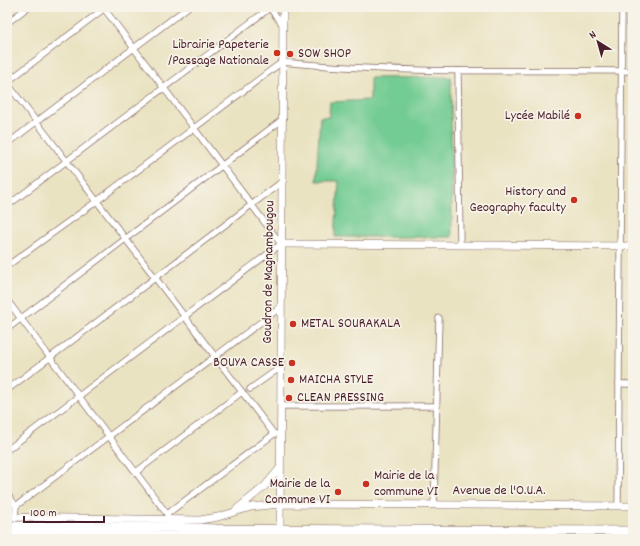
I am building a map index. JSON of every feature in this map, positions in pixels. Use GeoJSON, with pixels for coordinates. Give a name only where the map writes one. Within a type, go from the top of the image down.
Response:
{"type":"FeatureCollection","features":[{"type":"Feature","properties":{"kind":"highway","name":"Avenue de l'O.U.A."},"geometry":{"type":"LineString","coordinates":[[7,534],[169,524]]}},
{"type":"Feature","properties":{"kind":"highway","name":"Avenue de l'O.U.A."},"geometry":{"type":"LineString","coordinates":[[7,526],[169,524],[280,535],[477,539]]}},
{"type":"Feature","properties":{"kind":"highway","name":"Avenue de l'O.U.A."},"geometry":{"type":"LineString","coordinates":[[280,535],[633,531]]}},
{"type":"Feature","properties":{"kind":"street"},"geometry":{"type":"LineString","coordinates":[[7,23],[28,7]]}},
{"type":"Feature","properties":{"kind":"street"},"geometry":{"type":"LineString","coordinates":[[7,144],[188,7]]}},
{"type":"Feature","properties":{"kind":"street"},"geometry":{"type":"LineString","coordinates":[[7,206],[270,7],[283,25]]}},
{"type":"Feature","properties":{"kind":"street","name":"Goudron de Magnambougou"},"geometry":{"type":"LineString","coordinates":[[280,535],[280,468],[278,434],[281,406],[283,7]]}},
{"type":"Feature","properties":{"kind":"street"},"geometry":{"type":"LineString","coordinates":[[618,506],[622,7]]}},
{"type":"Feature","properties":{"kind":"street"},"geometry":{"type":"LineString","coordinates":[[169,524],[278,434],[242,392],[7,83],[104,8],[281,244]]}},
{"type":"Feature","properties":{"kind":"street"},"geometry":{"type":"LineString","coordinates":[[7,266],[97,202],[282,62],[316,65],[458,71],[633,70]]}},
{"type":"Feature","properties":{"kind":"street"},"geometry":{"type":"LineString","coordinates":[[458,71],[460,245]]}},
{"type":"Feature","properties":{"kind":"street"},"geometry":{"type":"LineString","coordinates":[[7,329],[283,119]]}},
{"type":"Feature","properties":{"kind":"street"},"geometry":{"type":"LineString","coordinates":[[7,390],[283,181]]}},
{"type":"Feature","properties":{"kind":"street"},"geometry":{"type":"LineString","coordinates":[[7,450],[281,244],[633,246]]}},
{"type":"Feature","properties":{"kind":"street"},"geometry":{"type":"LineString","coordinates":[[7,300],[136,472],[169,524],[182,539]]}},
{"type":"Feature","properties":{"kind":"street"},"geometry":{"type":"LineString","coordinates":[[16,506],[281,307]]}},
{"type":"Feature","properties":{"kind":"street"},"geometry":{"type":"LineString","coordinates":[[434,505],[439,318]]}},
{"type":"Feature","properties":{"kind":"street"},"geometry":{"type":"LineString","coordinates":[[250,389],[281,367]]}},
{"type":"Feature","properties":{"kind":"street"},"geometry":{"type":"LineString","coordinates":[[618,384],[633,384]]}},
{"type":"Feature","properties":{"kind":"street"},"geometry":{"type":"LineString","coordinates":[[136,472],[242,392]]}},
{"type":"Feature","properties":{"kind":"street"},"geometry":{"type":"LineString","coordinates":[[281,406],[437,406]]}},
{"type":"Feature","properties":{"kind":"street"},"geometry":{"type":"LineString","coordinates":[[234,512],[265,486],[280,468]]}},
{"type":"Feature","properties":{"kind":"street"},"geometry":{"type":"LineString","coordinates":[[7,494],[16,506],[15,517]]}},
{"type":"Feature","properties":{"kind":"street","name":"Avenue de l'O.U.A."},"geometry":{"type":"LineString","coordinates":[[7,517],[169,524],[218,517],[251,507],[280,504],[633,506]]}},
{"type":"Feature","properties":{"kind":"green space"},"geometry":{"type":"Polygon","coordinates":[[[451,77],[452,237],[335,237],[339,181],[316,181],[320,117],[329,117],[330,102],[370,100],[370,78],[451,77]]]}},
{"type":"Feature","properties":{"kind":"place","name":"Librairie Papeterie /Passage Nationale"},"geometry":{"type":"Point","coordinates":[277,53]}},
{"type":"Feature","properties":{"kind":"place","name":"SOW SHOP"},"geometry":{"type":"Point","coordinates":[290,54]}},
{"type":"Feature","properties":{"kind":"place","name":"Lycée Mabilé"},"geometry":{"type":"Point","coordinates":[578,116]}},
{"type":"Feature","properties":{"kind":"place","name":"History and Geography faculty"},"geometry":{"type":"Point","coordinates":[574,200]}},
{"type":"Feature","properties":{"kind":"place","name":"METAL SOURAKALA"},"geometry":{"type":"Point","coordinates":[293,324]}},
{"type":"Feature","properties":{"kind":"place","name":"BOUYA CASSE"},"geometry":{"type":"Point","coordinates":[292,363]}},
{"type":"Feature","properties":{"kind":"place","name":"MAICHA STYLE"},"geometry":{"type":"Point","coordinates":[291,380]}},
{"type":"Feature","properties":{"kind":"place","name":"CLEAN PRESSING"},"geometry":{"type":"Point","coordinates":[289,398]}},
{"type":"Feature","properties":{"kind":"place","name":"Mairie de la commune VI"},"geometry":{"type":"Point","coordinates":[366,484]}},
{"type":"Feature","properties":{"kind":"place","name":"Mairie de la Commune VI"},"geometry":{"type":"Point","coordinates":[338,492]}}]}
